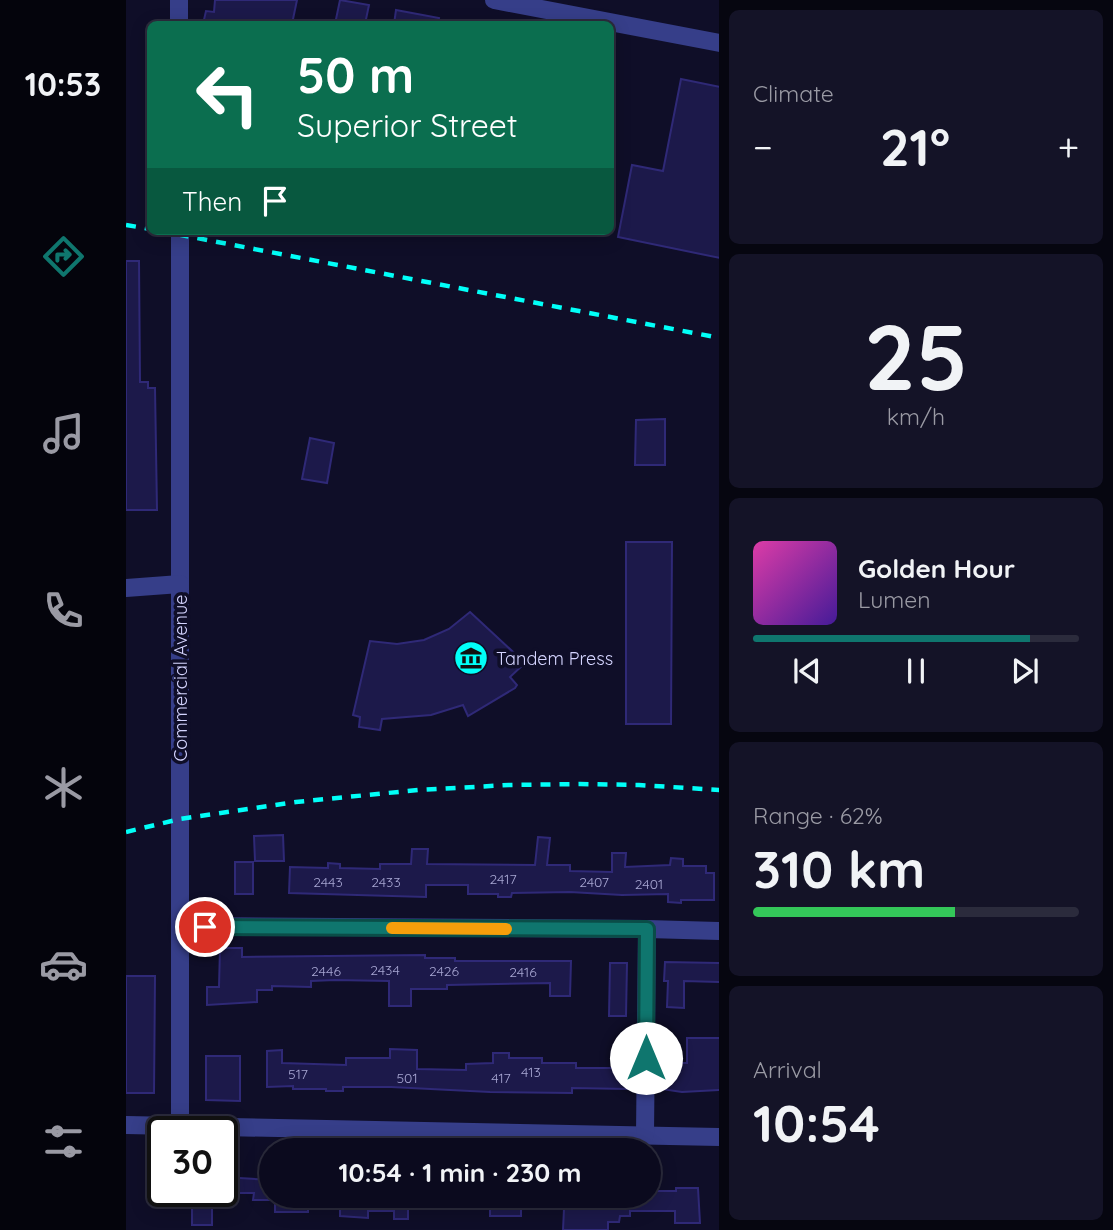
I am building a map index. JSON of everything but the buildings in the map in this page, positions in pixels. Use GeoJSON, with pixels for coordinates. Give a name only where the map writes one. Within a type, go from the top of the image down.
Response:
{"type":"FeatureCollection","features":[{"type":"Feature","properties":{"kind":"street"},"geometry":{"type":"LineString","coordinates":[[179,0],[179,21]]}},
{"type":"Feature","properties":{"kind":"street"},"geometry":{"type":"LineString","coordinates":[[494,0],[604,21]]}},
{"type":"Feature","properties":{"kind":"street"},"geometry":{"type":"LineString","coordinates":[[614,23],[719,43]]}},
{"type":"Feature","properties":{"kind":"street","name":"Commercial Avenue"},"geometry":{"type":"LineString","coordinates":[[180,235],[180,1116]]}},
{"type":"Feature","properties":{"kind":"street"},"geometry":{"type":"LineString","coordinates":[[126,588],[180,584]]}},
{"type":"Feature","properties":{"kind":"street"},"geometry":{"type":"LineString","coordinates":[[180,926],[647,929],[719,932]]}},
{"type":"Feature","properties":{"kind":"street"},"geometry":{"type":"LineString","coordinates":[[645,1135],[647,929]]}},
{"type":"Feature","properties":{"kind":"street"},"geometry":{"type":"LineString","coordinates":[[126,1125],[147,1125]]}},
{"type":"Feature","properties":{"kind":"street"},"geometry":{"type":"LineString","coordinates":[[238,1127],[719,1136]]}},
{"type":"Feature","properties":{"kind":"railway"},"geometry":{"type":"LineString","coordinates":[[126,225],[147,228]]}},
{"type":"Feature","properties":{"kind":"railway"},"geometry":{"type":"LineString","coordinates":[[181,235],[719,338]]}},
{"type":"Feature","properties":{"kind":"railway"},"geometry":{"type":"LineString","coordinates":[[126,832],[180,819],[296,802],[418,790],[580,784],[719,790]]}},
{"type":"Feature","properties":{"kind":"slow traffic"},"geometry":{"type":"LineString","coordinates":[[392,928],[506,929]]}},
{"type":"Feature","properties":{"kind":"place","name":"Tandem Press"},"geometry":{"type":"Point","coordinates":[471,658]}},
{"type":"Feature","properties":{"kind":"route"},"geometry":{"type":"LineString","coordinates":[[205,927],[647,929],[646,1058]]}}]}
